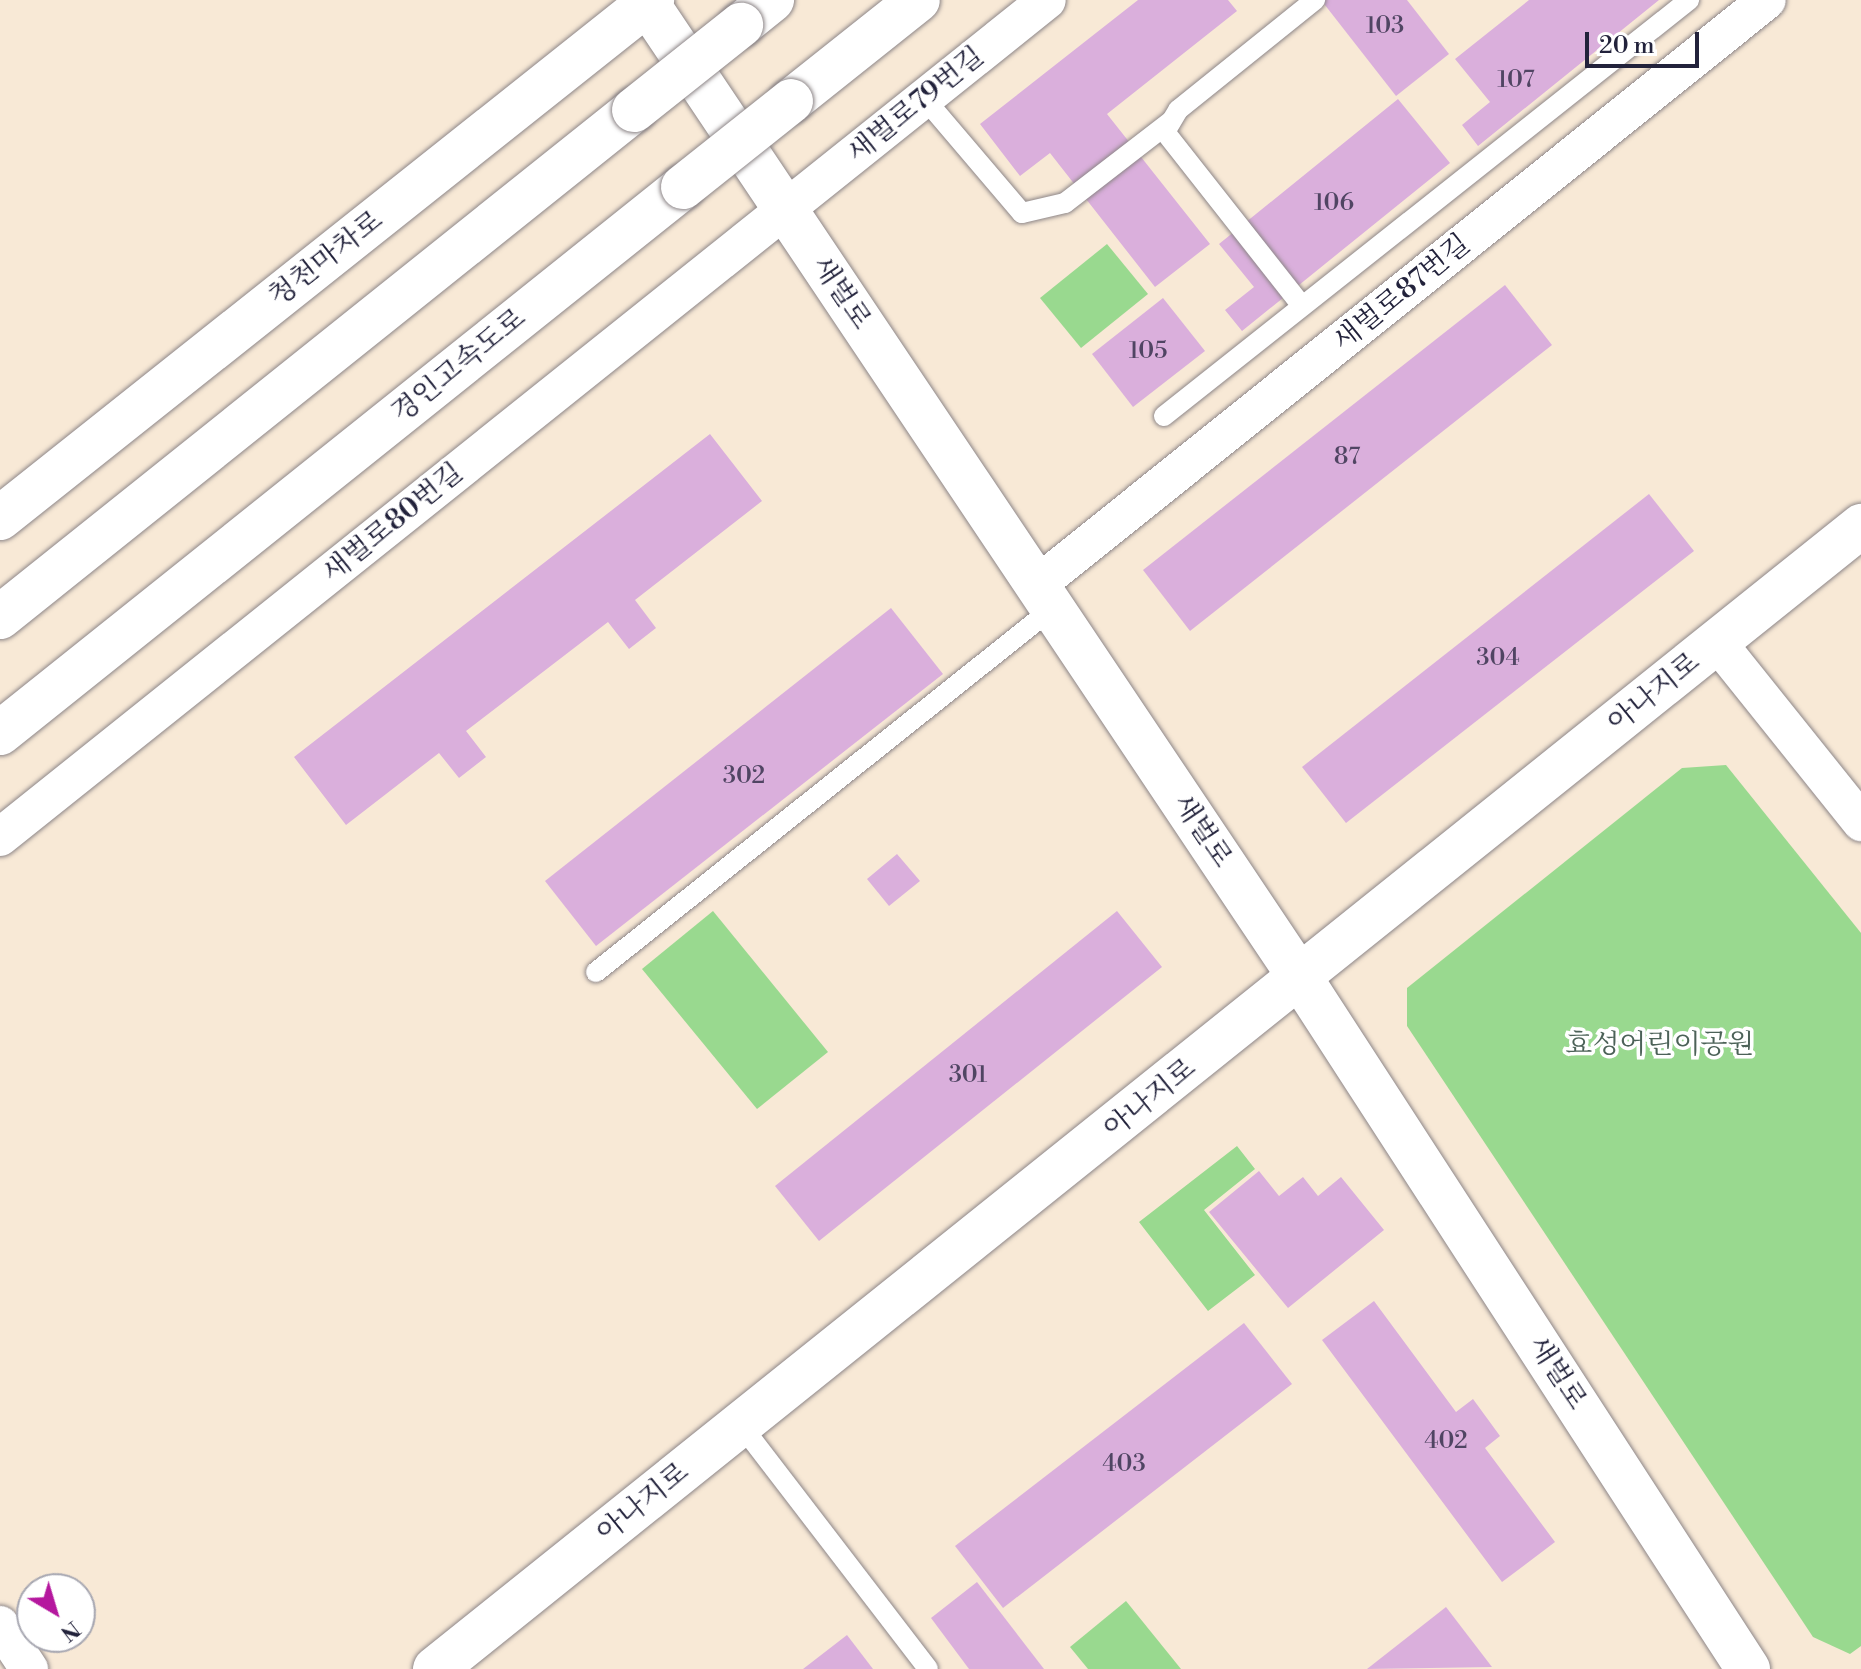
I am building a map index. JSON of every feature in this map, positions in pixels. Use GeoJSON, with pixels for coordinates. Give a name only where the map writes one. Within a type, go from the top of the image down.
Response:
{"type":"FeatureCollection","features":[{"type":"Feature","properties":{"kind":"main road","name":"경인고속도로"},"geometry":{"type":"LineString","coordinates":[[0,733],[918,0]]}},
{"type":"Feature","properties":{"kind":"main road","name":"새벌로"},"geometry":{"type":"LineString","coordinates":[[648,1],[1301,979],[1748,1669]]}},
{"type":"Feature","properties":{"kind":"main road","name":"청천마차로"},"geometry":{"type":"LineString","coordinates":[[0,518],[648,1]]}},
{"type":"Feature","properties":{"kind":"main road"},"geometry":{"type":"LineString","coordinates":[[0,617],[756,13]]}},
{"type":"Feature","properties":{"kind":"main road","name":"아나지로"},"geometry":{"type":"LineString","coordinates":[[435,1669],[1301,979],[1861,526]]}},
{"type":"Feature","properties":{"kind":"street","name":"새벌로79번길"},"geometry":{"type":"LineString","coordinates":[[785,209],[1047,0]]}},
{"type":"Feature","properties":{"kind":"street","name":"새벌로87번길"},"geometry":{"type":"LineString","coordinates":[[1045,597],[1767,0]]}},
{"type":"Feature","properties":{"kind":"street","name":"새벌로80번길"},"geometry":{"type":"LineString","coordinates":[[0,837],[785,209]]}},
{"type":"Feature","properties":{"kind":"street"},"geometry":{"type":"LineString","coordinates":[[1717,642],[1861,822]]}},
{"type":"Feature","properties":{"kind":"street"},"geometry":{"type":"LineString","coordinates":[[0,1625],[29,1669]]}},
{"type":"Feature","properties":{"kind":"lane"},"geometry":{"type":"LineString","coordinates":[[924,98],[1022,213],[1065,203],[1171,121],[1315,0]]}},
{"type":"Feature","properties":{"kind":"lane"},"geometry":{"type":"LineString","coordinates":[[1164,416],[1689,0]]}},
{"type":"Feature","properties":{"kind":"lane"},"geometry":{"type":"LineString","coordinates":[[1171,121],[1165,132],[1174,149],[1302,306]]}},
{"type":"Feature","properties":{"kind":"lane"},"geometry":{"type":"LineString","coordinates":[[596,972],[1045,597]]}},
{"type":"Feature","properties":{"kind":"lane"},"geometry":{"type":"LineString","coordinates":[[741,1425],[928,1669]]}},
{"type":"Feature","properties":{"kind":"green space"},"geometry":{"type":"Polygon","coordinates":[[[1107,244],[1148,294],[1081,348],[1040,298],[1107,244]]]}},
{"type":"Feature","properties":{"kind":"green space","name":"효성어린이공원"},"geometry":{"type":"Polygon","coordinates":[[[1726,765],[1861,933],[1861,1646],[1850,1654],[1813,1637],[1407,1026],[1407,988],[1682,768],[1726,765]]]}},
{"type":"Feature","properties":{"kind":"green space"},"geometry":{"type":"Polygon","coordinates":[[[713,911],[828,1052],[757,1109],[642,969],[713,911]]]}},
{"type":"Feature","properties":{"kind":"green space"},"geometry":{"type":"Polygon","coordinates":[[[1237,1146],[1255,1169],[1204,1210],[1255,1275],[1208,1311],[1139,1222],[1237,1146]]]}},
{"type":"Feature","properties":{"kind":"green space"},"geometry":{"type":"Polygon","coordinates":[[[1126,1601],[1181,1669],[1088,1669],[1070,1647],[1126,1601]]]}},
{"type":"Feature","properties":{"kind":"building"},"geometry":{"type":"Polygon","coordinates":[[[1138,0],[1228,0],[1237,11],[1107,114],[1210,244],[1155,287],[1050,153],[1020,176],[980,124],[1138,0]]]}},
{"type":"Feature","properties":{"kind":"building"},"geometry":{"type":"Polygon","coordinates":[[[1321,0],[1407,0],[1449,54],[1396,96],[1321,0]]]}},
{"type":"Feature","properties":{"kind":"building"},"geometry":{"type":"Polygon","coordinates":[[[1529,0],[1659,0],[1478,146],[1462,125],[1490,102],[1455,59],[1529,0]]]}},
{"type":"Feature","properties":{"kind":"building"},"geometry":{"type":"Polygon","coordinates":[[[1398,99],[1450,163],[1242,331],[1225,310],[1254,287],[1219,244],[1398,99]]]}},
{"type":"Feature","properties":{"kind":"building"},"geometry":{"type":"Polygon","coordinates":[[[1505,285],[1552,345],[1190,631],[1143,570],[1505,285]]]}},
{"type":"Feature","properties":{"kind":"building"},"geometry":{"type":"Polygon","coordinates":[[[1163,298],[1205,351],[1133,407],[1092,354],[1163,298]]]}},
{"type":"Feature","properties":{"kind":"building"},"geometry":{"type":"Polygon","coordinates":[[[710,434],[762,501],[635,600],[656,628],[629,649],[608,622],[466,731],[486,757],[459,778],[439,753],[346,825],[294,757],[710,434]]]}},
{"type":"Feature","properties":{"kind":"building"},"geometry":{"type":"Polygon","coordinates":[[[1649,494],[1694,551],[1346,823],[1302,767],[1649,494]]]}},
{"type":"Feature","properties":{"kind":"building"},"geometry":{"type":"Polygon","coordinates":[[[891,608],[943,674],[596,946],[545,881],[891,608]]]}},
{"type":"Feature","properties":{"kind":"building"},"geometry":{"type":"Polygon","coordinates":[[[897,854],[920,881],[889,906],[867,879],[897,854]]]}},
{"type":"Feature","properties":{"kind":"building"},"geometry":{"type":"Polygon","coordinates":[[[1117,911],[1162,967],[819,1241],[775,1186],[1117,911]]]}},
{"type":"Feature","properties":{"kind":"building"},"geometry":{"type":"Polygon","coordinates":[[[1259,1171],[1279,1196],[1303,1177],[1318,1196],[1341,1177],[1384,1230],[1288,1308],[1209,1212],[1259,1171]]]}},
{"type":"Feature","properties":{"kind":"building"},"geometry":{"type":"Polygon","coordinates":[[[1374,1301],[1456,1412],[1473,1399],[1500,1436],[1485,1448],[1555,1542],[1502,1582],[1322,1340],[1374,1301]]]}},
{"type":"Feature","properties":{"kind":"building"},"geometry":{"type":"Polygon","coordinates":[[[1244,1323],[1292,1384],[1003,1608],[955,1546],[1244,1323]]]}},
{"type":"Feature","properties":{"kind":"building"},"geometry":{"type":"Polygon","coordinates":[[[977,1582],[1044,1669],[969,1669],[931,1618],[977,1582]]]}},
{"type":"Feature","properties":{"kind":"building"},"geometry":{"type":"Polygon","coordinates":[[[1446,1607],[1492,1667],[1367,1669],[1446,1607]]]}},
{"type":"Feature","properties":{"kind":"building"},"geometry":{"type":"Polygon","coordinates":[[[847,1635],[873,1669],[803,1669],[847,1635]]]}}]}
